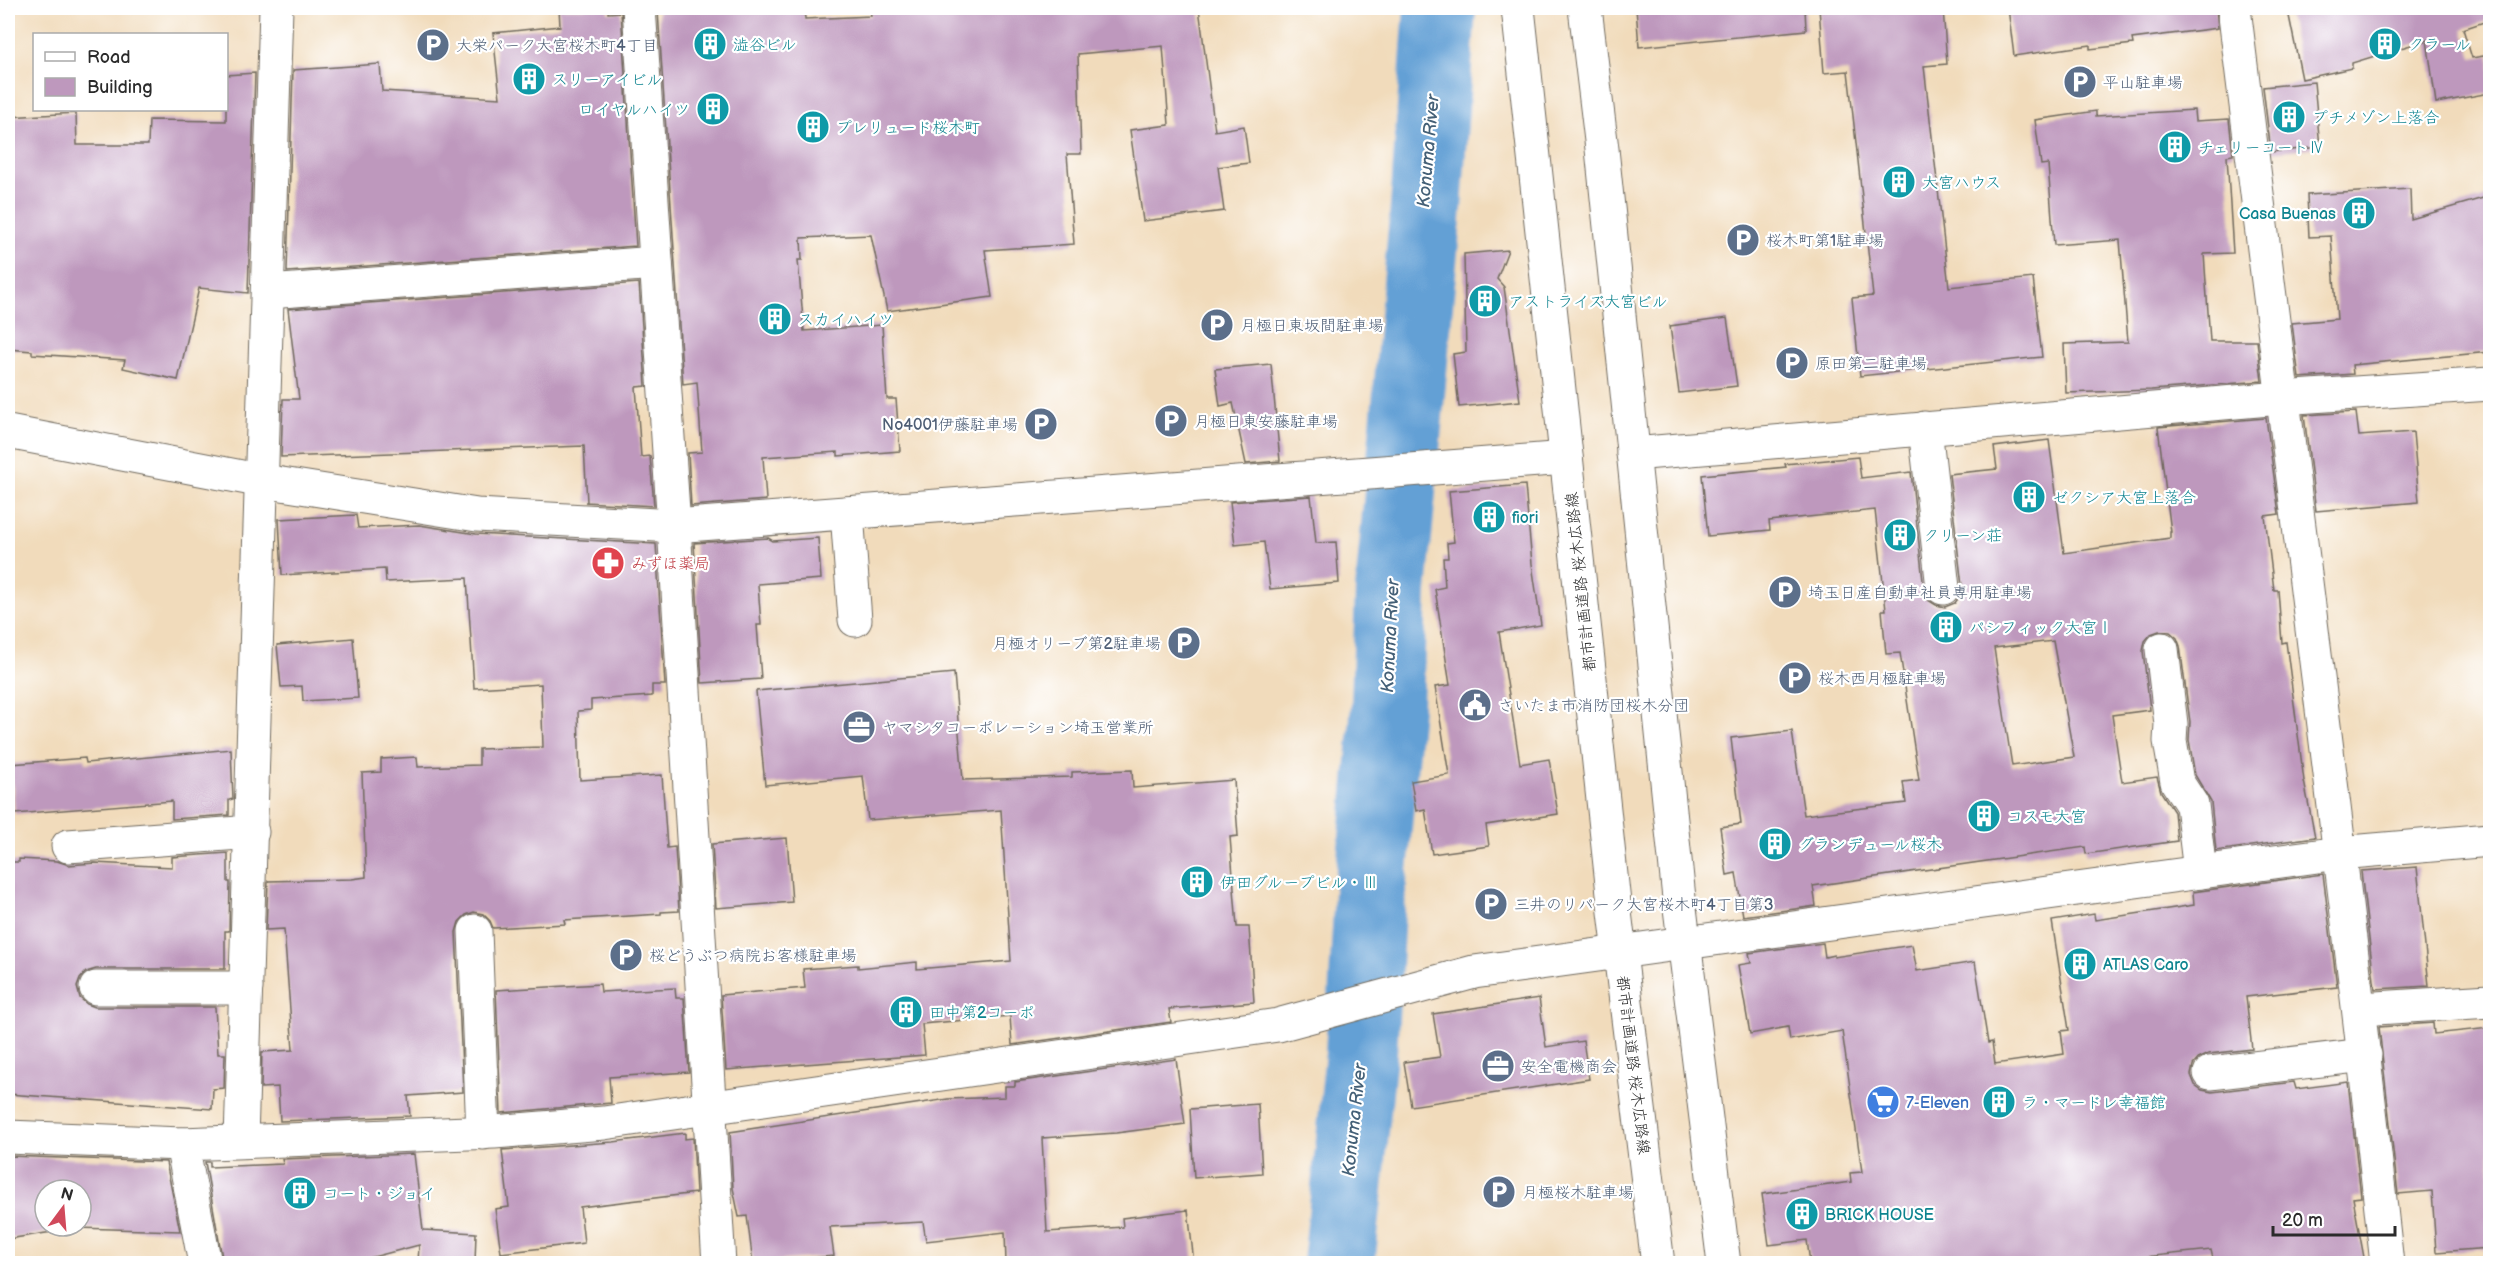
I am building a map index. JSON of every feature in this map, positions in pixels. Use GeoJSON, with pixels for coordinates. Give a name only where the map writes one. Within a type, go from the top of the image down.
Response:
{"type":"FeatureCollection","features":[{"type":"Feature","properties":{"kind":"street"},"geometry":{"type":"LineString","coordinates":[[241,1140],[276,8]]}},
{"type":"Feature","properties":{"kind":"street"},"geometry":{"type":"LineString","coordinates":[[639,8],[674,526],[718,1263]]}},
{"type":"Feature","properties":{"kind":"street","name":"都市計画道路 桜木広路線"},"geometry":{"type":"LineString","coordinates":[[1518,8],[1620,952],[1658,1263]]}},
{"type":"Feature","properties":{"kind":"street"},"geometry":{"type":"LineString","coordinates":[[1585,8],[1602,149],[1684,943],[1724,1263]]}},
{"type":"Feature","properties":{"kind":"street"},"geometry":{"type":"LineString","coordinates":[[2234,8],[2281,398],[2360,1009],[2387,1263]]}},
{"type":"Feature","properties":{"kind":"street"},"geometry":{"type":"LineString","coordinates":[[268,292],[656,263]]}},
{"type":"Feature","properties":{"kind":"street"},"geometry":{"type":"LineString","coordinates":[[1633,453],[2281,398],[2490,384]]}},
{"type":"Feature","properties":{"kind":"street"},"geometry":{"type":"LineString","coordinates":[[1925,428],[1943,588]]}},
{"type":"Feature","properties":{"kind":"street"},"geometry":{"type":"LineString","coordinates":[[8,432],[263,481],[477,515],[674,526],[1566,458]]}},
{"type":"Feature","properties":{"kind":"street"},"geometry":{"type":"LineString","coordinates":[[847,513],[855,620]]}},
{"type":"Feature","properties":{"kind":"street"},"geometry":{"type":"LineString","coordinates":[[2162,649],[2171,724],[2170,741],[2177,782],[2192,805],[2200,872]]}},
{"type":"Feature","properties":{"kind":"street"},"geometry":{"type":"LineString","coordinates":[[68,846],[252,832]]}},
{"type":"Feature","properties":{"kind":"street"},"geometry":{"type":"LineString","coordinates":[[8,1137],[182,1144],[241,1140],[483,1133],[604,1123],[1278,1025],[1474,972],[2339,853],[2490,840]]}},
{"type":"Feature","properties":{"kind":"street"},"geometry":{"type":"LineString","coordinates":[[475,931],[483,1133]]}},
{"type":"Feature","properties":{"kind":"street"},"geometry":{"type":"LineString","coordinates":[[96,988],[246,988]]}},
{"type":"Feature","properties":{"kind":"street"},"geometry":{"type":"LineString","coordinates":[[2360,1009],[2490,1001]]}},
{"type":"Feature","properties":{"kind":"street"},"geometry":{"type":"LineString","coordinates":[[2210,1073],[2365,1055]]}},
{"type":"Feature","properties":{"kind":"street"},"geometry":{"type":"LineString","coordinates":[[182,1144],[205,1263]]}},
{"type":"Feature","properties":{"kind":"building"},"geometry":{"type":"Polygon","coordinates":[[[559,8],[608,8],[608,13],[621,12],[636,246],[287,272],[293,70],[380,64],[382,91],[500,98],[493,33],[560,26],[559,8]]]}},
{"type":"Feature","properties":{"kind":"building"},"geometry":{"type":"Polygon","coordinates":[[[804,8],[805,19],[871,16],[870,8],[1199,8],[1215,131],[1244,126],[1249,163],[1218,167],[1224,211],[1143,221],[1130,130],[1169,125],[1163,46],[1078,54],[1081,154],[1067,154],[1074,244],[985,250],[992,297],[887,311],[871,235],[801,238],[802,260],[798,260],[804,331],[882,325],[887,399],[896,399],[900,451],[838,456],[838,452],[763,457],[766,500],[691,506],[688,453],[702,452],[697,382],[683,384],[658,11],[804,8]]]}},
{"type":"Feature","properties":{"kind":"building"},"geometry":{"type":"Polygon","coordinates":[[[1636,8],[1805,8],[1806,30],[1639,47],[1636,8]]]}},
{"type":"Feature","properties":{"kind":"building","name":"大宮ハウス"},"geometry":{"type":"Polygon","coordinates":[[[1819,8],[1943,8],[1947,64],[1924,66],[1949,287],[2033,278],[2042,357],[1860,376],[1852,298],[1873,296],[1848,71],[1824,73],[1819,8]]]}},
{"type":"Feature","properties":{"kind":"building"},"geometry":{"type":"Polygon","coordinates":[[[2008,8],[2216,8],[2218,28],[2132,39],[2133,44],[2090,49],[2090,45],[2014,56],[2008,8]]]}},
{"type":"Feature","properties":{"kind":"building"},"geometry":{"type":"Polygon","coordinates":[[[2308,8],[2490,8],[2490,20],[2463,29],[2472,58],[2490,55],[2490,93],[2436,103],[2427,40],[2352,63],[2352,68],[2302,79],[2288,11],[2308,8]]]}},
{"type":"Feature","properties":{"kind":"building"},"geometry":{"type":"Polygon","coordinates":[[[255,73],[248,293],[199,288],[178,380],[123,368],[125,360],[32,354],[32,351],[8,349],[8,117],[76,113],[77,145],[148,145],[149,120],[226,121],[228,75],[255,73]]]}},
{"type":"Feature","properties":{"kind":"building","name":"プチメゾン上落合"},"geometry":{"type":"Polygon","coordinates":[[[2314,82],[2320,147],[2271,152],[2263,87],[2314,82]]]}},
{"type":"Feature","properties":{"kind":"building"},"geometry":{"type":"Polygon","coordinates":[[[2194,110],[2195,121],[2229,119],[2233,155],[2227,156],[2233,253],[2204,254],[2210,341],[2257,341],[2262,381],[2151,390],[2066,393],[2064,344],[2128,342],[2120,240],[2054,245],[2048,164],[2041,165],[2035,120],[2096,111],[2096,116],[2194,110]]]}},
{"type":"Feature","properties":{"kind":"building"},"geometry":{"type":"Polygon","coordinates":[[[2410,189],[2411,219],[2490,196],[2490,352],[2352,365],[2353,374],[2299,378],[2292,323],[2337,319],[2331,236],[2309,237],[2307,195],[2410,189]]]}},
{"type":"Feature","properties":{"kind":"building"},"geometry":{"type":"Polygon","coordinates":[[[1508,250],[1497,279],[1504,287],[1520,401],[1459,407],[1453,354],[1466,352],[1464,254],[1508,250]]]}},
{"type":"Feature","properties":{"kind":"building"},"geometry":{"type":"Polygon","coordinates":[[[639,283],[646,386],[636,387],[641,457],[650,456],[654,506],[585,502],[587,502],[584,446],[281,457],[283,399],[299,399],[288,309],[639,283]]]}},
{"type":"Feature","properties":{"kind":"building"},"geometry":{"type":"Polygon","coordinates":[[[1727,318],[1737,386],[1679,393],[1670,326],[1727,318]]]}},
{"type":"Feature","properties":{"kind":"building"},"geometry":{"type":"Polygon","coordinates":[[[1271,364],[1280,461],[1246,464],[1233,403],[1220,406],[1215,369],[1271,364]]]}},
{"type":"Feature","properties":{"kind":"building"},"geometry":{"type":"Polygon","coordinates":[[[2356,412],[2359,436],[2413,432],[2419,502],[2316,511],[2304,415],[2356,412]]]}},
{"type":"Feature","properties":{"kind":"building"},"geometry":{"type":"Polygon","coordinates":[[[2266,418],[2279,514],[2265,516],[2274,590],[2278,590],[2282,643],[2286,642],[2304,781],[2315,837],[2216,851],[2211,802],[2195,775],[2189,740],[2190,722],[2180,646],[2177,638],[2170,632],[2159,631],[2151,634],[2145,641],[2143,651],[2150,710],[2112,715],[2122,782],[2157,777],[2161,792],[2174,812],[2177,841],[2086,854],[2085,847],[1813,886],[1816,906],[1743,916],[1736,873],[1727,875],[1720,827],[1741,824],[1731,738],[1792,731],[1804,815],[1906,803],[1903,782],[1919,780],[1900,653],[1886,654],[1882,610],[1886,610],[1875,510],[1769,521],[1770,530],[1708,536],[1702,475],[1858,457],[1861,478],[1911,472],[1924,590],[1928,600],[1945,607],[1955,603],[1960,596],[1962,586],[1949,474],[1997,469],[1994,447],[2049,440],[2064,553],[2170,538],[2158,427],[2266,418]],[[2053,641],[1994,648],[2012,766],[2074,757],[2053,641]]]}},
{"type":"Feature","properties":{"kind":"building"},"geometry":{"type":"Polygon","coordinates":[[[1525,485],[1532,564],[1541,625],[1499,632],[1520,764],[1549,759],[1558,814],[1486,825],[1489,846],[1432,854],[1425,809],[1416,811],[1411,781],[1449,775],[1435,687],[1450,685],[1435,589],[1445,587],[1443,558],[1448,558],[1447,543],[1454,542],[1449,491],[1525,485]]]}},
{"type":"Feature","properties":{"kind":"building"},"geometry":{"type":"Polygon","coordinates":[[[1311,496],[1316,543],[1336,542],[1339,583],[1270,589],[1264,542],[1235,545],[1230,502],[1311,496]]]}},
{"type":"Feature","properties":{"kind":"building"},"geometry":{"type":"Polygon","coordinates":[[[356,515],[358,528],[419,525],[476,534],[656,544],[665,685],[652,685],[652,696],[591,700],[591,710],[578,711],[580,780],[662,775],[667,848],[675,847],[679,911],[564,920],[565,924],[493,928],[483,914],[474,912],[466,915],[459,922],[456,932],[463,1092],[408,1096],[410,1116],[280,1121],[278,1087],[261,1088],[262,1052],[293,1050],[284,929],[266,930],[268,881],[366,877],[362,773],[381,772],[381,759],[417,757],[418,767],[479,765],[479,749],[543,747],[541,684],[474,688],[467,578],[386,582],[385,569],[282,575],[279,519],[356,515]]]}},
{"type":"Feature","properties":{"kind":"building"},"geometry":{"type":"Polygon","coordinates":[[[768,538],[773,541],[818,538],[821,579],[758,584],[761,625],[757,625],[761,679],[702,683],[694,543],[768,538]]]}},
{"type":"Feature","properties":{"kind":"building"},"geometry":{"type":"Polygon","coordinates":[[[353,638],[358,698],[303,701],[302,686],[281,687],[277,645],[353,638]]]}},
{"type":"Feature","properties":{"kind":"building"},"geometry":{"type":"Polygon","coordinates":[[[954,673],[963,780],[1072,777],[1072,772],[1132,770],[1133,788],[1234,780],[1238,836],[1230,837],[1237,927],[1249,927],[1254,1002],[1169,1009],[1171,1022],[1012,1045],[1010,1016],[922,1024],[925,1055],[726,1070],[721,995],[805,988],[803,969],[858,965],[858,968],[917,962],[917,969],[1011,961],[1001,810],[868,820],[863,776],[765,785],[756,691],[954,673]]]}},
{"type":"Feature","properties":{"kind":"building"},"geometry":{"type":"Polygon","coordinates":[[[231,749],[233,799],[229,800],[229,815],[172,819],[172,801],[15,814],[11,764],[85,758],[86,763],[231,749]]]}},
{"type":"Feature","properties":{"kind":"building"},"geometry":{"type":"Polygon","coordinates":[[[787,838],[792,902],[716,908],[712,844],[787,838]]]}},
{"type":"Feature","properties":{"kind":"building"},"geometry":{"type":"Polygon","coordinates":[[[228,853],[229,931],[225,931],[225,969],[96,969],[86,972],[77,987],[80,998],[95,1007],[215,1007],[218,1054],[225,1054],[224,1088],[213,1089],[212,1109],[8,1094],[8,862],[19,862],[19,859],[57,861],[69,865],[95,863],[172,867],[172,857],[228,853]]]}},
{"type":"Feature","properties":{"kind":"building"},"geometry":{"type":"Polygon","coordinates":[[[2417,867],[2429,986],[2375,989],[2361,871],[2417,867]]]}},
{"type":"Feature","properties":{"kind":"building"},"geometry":{"type":"Polygon","coordinates":[[[2323,874],[2337,987],[2246,997],[2252,1049],[2208,1054],[2199,1058],[2193,1065],[2191,1075],[2195,1085],[2202,1090],[2212,1092],[2294,1082],[2296,1089],[2348,1082],[2361,1197],[2353,1198],[2365,1263],[2214,1263],[2211,1250],[2087,1263],[1810,1263],[1807,1240],[1769,1245],[1762,1194],[1851,1182],[1850,1173],[1862,1172],[1842,1031],[1790,1040],[1788,1027],[1750,1034],[1738,965],[1751,963],[1749,953],[1823,943],[1825,957],[1834,955],[1834,957],[1912,945],[1917,971],[1975,962],[1988,1043],[1992,1042],[1995,1064],[2064,1054],[2061,1031],[2069,1030],[2052,921],[2094,914],[2095,920],[2194,905],[2193,892],[2323,874]]]}},
{"type":"Feature","properties":{"kind":"building"},"geometry":{"type":"Polygon","coordinates":[[[600,984],[601,992],[675,988],[676,998],[684,998],[689,1072],[609,1077],[611,1103],[501,1113],[496,990],[600,984]]]}},
{"type":"Feature","properties":{"kind":"building"},"geometry":{"type":"Polygon","coordinates":[[[1539,998],[1546,1047],[1583,1041],[1589,1079],[1411,1106],[1404,1062],[1440,1057],[1433,1014],[1539,998]]]}},
{"type":"Feature","properties":{"kind":"building"},"geometry":{"type":"Polygon","coordinates":[[[2433,1023],[2434,1034],[2490,1028],[2490,1248],[2436,1252],[2432,1191],[2398,1194],[2379,1027],[2433,1023]]]}},
{"type":"Feature","properties":{"kind":"building"},"geometry":{"type":"Polygon","coordinates":[[[1176,1059],[1185,1124],[1116,1133],[1042,1138],[1047,1232],[1123,1227],[1122,1218],[1188,1210],[1194,1263],[1006,1263],[1005,1232],[926,1241],[923,1222],[830,1227],[834,1256],[753,1263],[747,1216],[739,1217],[733,1188],[730,1132],[948,1099],[1005,1097],[1005,1086],[1015,1086],[1015,1082],[1176,1059]]]}},
{"type":"Feature","properties":{"kind":"building"},"geometry":{"type":"Polygon","coordinates":[[[1258,1104],[1262,1173],[1194,1178],[1190,1109],[1258,1104]]]}},
{"type":"Feature","properties":{"kind":"building"},"geometry":{"type":"Polygon","coordinates":[[[685,1133],[685,1139],[693,1138],[696,1193],[580,1207],[584,1243],[501,1253],[495,1209],[509,1207],[502,1150],[613,1142],[685,1133]]]}},
{"type":"Feature","properties":{"kind":"building"},"geometry":{"type":"Polygon","coordinates":[[[414,1154],[423,1230],[476,1233],[475,1263],[418,1263],[419,1245],[350,1263],[223,1263],[205,1162],[210,1162],[210,1167],[283,1164],[282,1159],[414,1154]]]}},
{"type":"Feature","properties":{"kind":"building"},"geometry":{"type":"Polygon","coordinates":[[[8,1156],[166,1162],[180,1231],[93,1228],[93,1178],[33,1178],[33,1235],[8,1239],[8,1156]]]}},
{"type":"Feature","properties":{"kind":"waterway","name":"Konuma River"},"geometry":{"type":"LineString","coordinates":[[1339,1264],[1361,1054],[1370,892],[1387,707],[1391,591],[1426,207],[1440,8]]}},
{"type":"Feature","properties":{"kind":"place","name":"澁谷ビル"},"geometry":{"type":"Point","coordinates":[710,44]}},
{"type":"Feature","properties":{"kind":"place","name":"クラール"},"geometry":{"type":"Point","coordinates":[2385,44]}},
{"type":"Feature","properties":{"kind":"place","name":"大栄パーク大宮桜木町4丁目"},"geometry":{"type":"Point","coordinates":[433,45]}},
{"type":"Feature","properties":{"kind":"place","name":"スリーアイビル"},"geometry":{"type":"Point","coordinates":[529,79]}},
{"type":"Feature","properties":{"kind":"place","name":"平山駐車場"},"geometry":{"type":"Point","coordinates":[2080,82]}},
{"type":"Feature","properties":{"kind":"place","name":"ロイヤルハイツ"},"geometry":{"type":"Point","coordinates":[713,109]}},
{"type":"Feature","properties":{"kind":"place","name":"プチメゾン上落合"},"geometry":{"type":"Point","coordinates":[2289,117]}},
{"type":"Feature","properties":{"kind":"place","name":"プレリュード桜木町"},"geometry":{"type":"Point","coordinates":[813,127]}},
{"type":"Feature","properties":{"kind":"place","name":"チェリーコートⅣ"},"geometry":{"type":"Point","coordinates":[2175,147]}},
{"type":"Feature","properties":{"kind":"place","name":"大宮ハウス"},"geometry":{"type":"Point","coordinates":[1899,182]}},
{"type":"Feature","properties":{"kind":"place","name":"Casa Buenas"},"geometry":{"type":"Point","coordinates":[2359,213]}},
{"type":"Feature","properties":{"kind":"place","name":"桜木町第1駐車場"},"geometry":{"type":"Point","coordinates":[1743,240]}},
{"type":"Feature","properties":{"kind":"place","name":"アストライズ大宮ビル"},"geometry":{"type":"Point","coordinates":[1485,301]}},
{"type":"Feature","properties":{"kind":"place","name":"スカイハイツ"},"geometry":{"type":"Point","coordinates":[775,319]}},
{"type":"Feature","properties":{"kind":"place","name":"月極日東坂間駐車場"},"geometry":{"type":"Point","coordinates":[1217,325]}},
{"type":"Feature","properties":{"kind":"place","name":"原田第二駐車場"},"geometry":{"type":"Point","coordinates":[1792,363]}},
{"type":"Feature","properties":{"kind":"place","name":"月極日東安藤駐車場"},"geometry":{"type":"Point","coordinates":[1171,421]}},
{"type":"Feature","properties":{"kind":"place","name":"No4001伊藤駐車場"},"geometry":{"type":"Point","coordinates":[1041,424]}},
{"type":"Feature","properties":{"kind":"place","name":"ゼクシア大宮上落合"},"geometry":{"type":"Point","coordinates":[2029,497]}},
{"type":"Feature","properties":{"kind":"place","name":"fiori"},"geometry":{"type":"Point","coordinates":[1489,517]}},
{"type":"Feature","properties":{"kind":"place","name":"クリーン荘"},"geometry":{"type":"Point","coordinates":[1900,535]}},
{"type":"Feature","properties":{"kind":"place","name":"みずほ薬局"},"geometry":{"type":"Point","coordinates":[608,563]}},
{"type":"Feature","properties":{"kind":"place","name":"埼玉日産自動車社員専用駐車場"},"geometry":{"type":"Point","coordinates":[1785,592]}},
{"type":"Feature","properties":{"kind":"place","name":"パシフィック大宮Ⅰ"},"geometry":{"type":"Point","coordinates":[1946,627]}},
{"type":"Feature","properties":{"kind":"place","name":"月極オリーブ第2駐車場"},"geometry":{"type":"Point","coordinates":[1184,643]}},
{"type":"Feature","properties":{"kind":"place","name":"桜木西月極駐車場"},"geometry":{"type":"Point","coordinates":[1795,678]}},
{"type":"Feature","properties":{"kind":"place","name":"さいたま市消防団桜木分団"},"geometry":{"type":"Point","coordinates":[1475,705]}},
{"type":"Feature","properties":{"kind":"place","name":"ヤマシタコーポレーション埼玉営業所"},"geometry":{"type":"Point","coordinates":[859,727]}},
{"type":"Feature","properties":{"kind":"place","name":"コスモ大宮"},"geometry":{"type":"Point","coordinates":[1984,816]}},
{"type":"Feature","properties":{"kind":"place","name":"グランデュール桜木"},"geometry":{"type":"Point","coordinates":[1775,844]}},
{"type":"Feature","properties":{"kind":"place","name":"伊田グループビル・Ⅲ"},"geometry":{"type":"Point","coordinates":[1197,882]}},
{"type":"Feature","properties":{"kind":"place","name":"三井のリパーク大宮桜木町4丁目第3"},"geometry":{"type":"Point","coordinates":[1491,904]}},
{"type":"Feature","properties":{"kind":"place","name":"桜どうぶつ病院お客様駐車場"},"geometry":{"type":"Point","coordinates":[626,955]}},
{"type":"Feature","properties":{"kind":"place","name":"ATLAS Caro"},"geometry":{"type":"Point","coordinates":[2080,964]}},
{"type":"Feature","properties":{"kind":"place","name":"田中第2コーポ"},"geometry":{"type":"Point","coordinates":[906,1012]}},
{"type":"Feature","properties":{"kind":"place","name":"安全電機商会"},"geometry":{"type":"Point","coordinates":[1498,1066]}},
{"type":"Feature","properties":{"kind":"place","name":"7-Eleven"},"geometry":{"type":"Point","coordinates":[1883,1102]}},
{"type":"Feature","properties":{"kind":"place","name":"ラ・マードレ幸福館"},"geometry":{"type":"Point","coordinates":[1999,1102]}},
{"type":"Feature","properties":{"kind":"place","name":"月極桜木駐車場"},"geometry":{"type":"Point","coordinates":[1499,1192]}},
{"type":"Feature","properties":{"kind":"place","name":"コート・ジョイ"},"geometry":{"type":"Point","coordinates":[300,1193]}},
{"type":"Feature","properties":{"kind":"place","name":"BRICK HOUSE"},"geometry":{"type":"Point","coordinates":[1802,1214]}}]}
